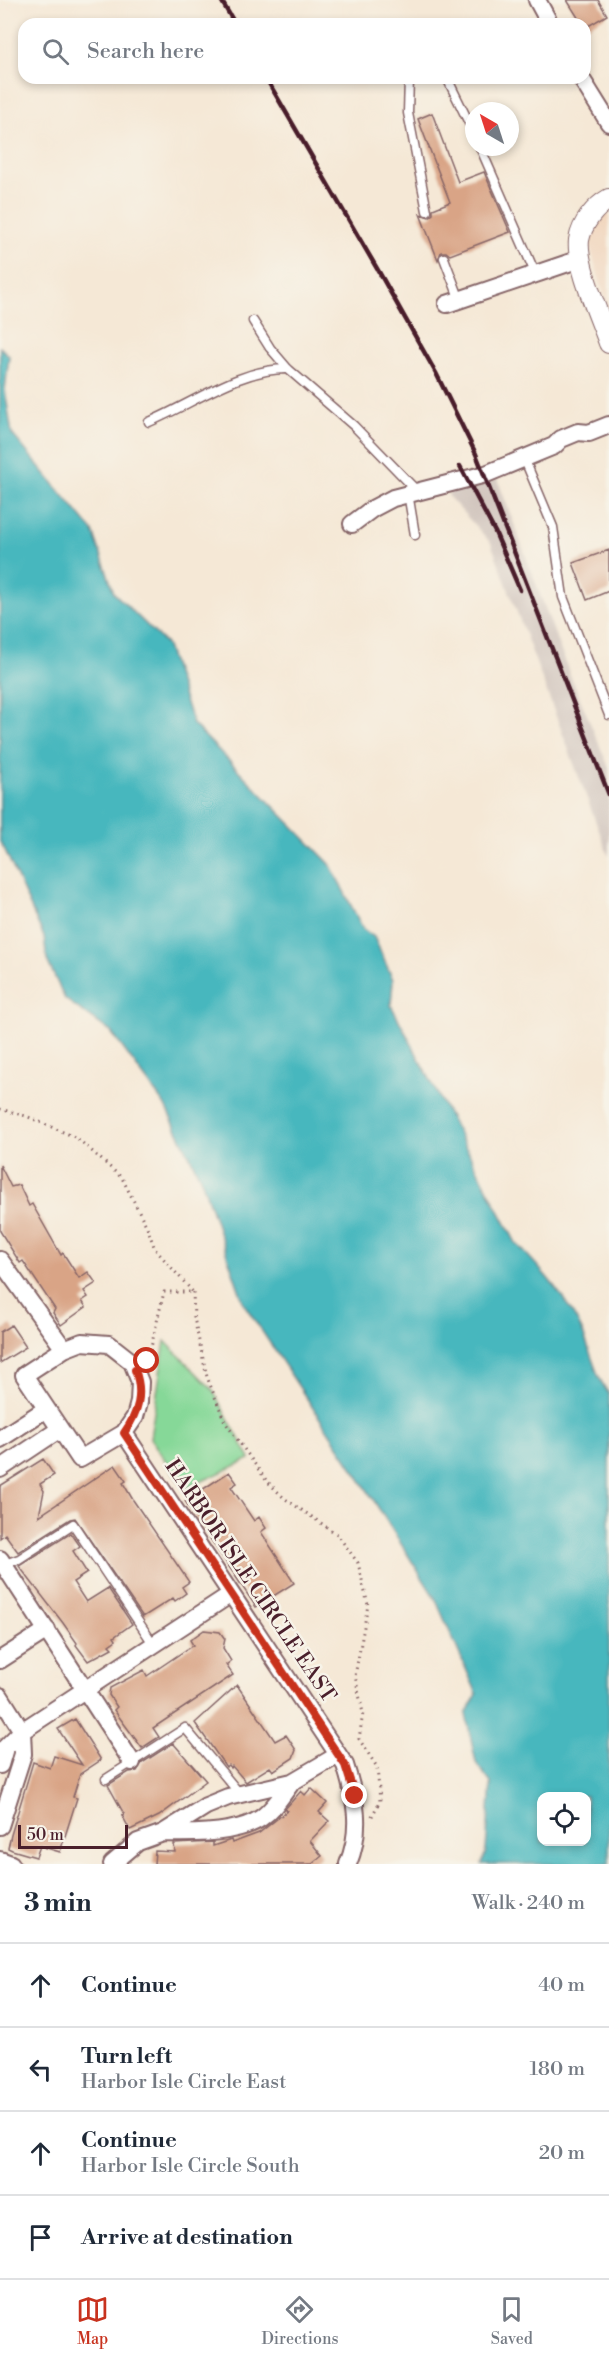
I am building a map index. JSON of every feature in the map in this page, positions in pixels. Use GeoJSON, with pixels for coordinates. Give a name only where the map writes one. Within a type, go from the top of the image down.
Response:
{"type":"FeatureCollection","features":[{"type":"Feature","properties":{"kind":"street"},"geometry":{"type":"LineString","coordinates":[[537,0],[547,18]]}},
{"type":"Feature","properties":{"kind":"street"},"geometry":{"type":"LineString","coordinates":[[585,84],[609,123]]}},
{"type":"Feature","properties":{"kind":"street"},"geometry":{"type":"LineString","coordinates":[[609,199],[591,214],[579,240],[580,259],[609,343]]}},
{"type":"Feature","properties":{"kind":"street"},"geometry":{"type":"LineString","coordinates":[[454,302],[580,259]]}},
{"type":"Feature","properties":{"kind":"street"},"geometry":{"type":"LineString","coordinates":[[352,524],[372,509],[393,498],[486,474],[554,446],[578,432],[589,433],[609,425]]}},
{"type":"Feature","properties":{"kind":"street"},"geometry":{"type":"LineString","coordinates":[[0,1260],[64,1349]]}},
{"type":"Feature","properties":{"kind":"street"},"geometry":{"type":"LineString","coordinates":[[82,1342],[109,1344],[132,1362],[135,1370],[140,1382],[139,1402],[135,1417],[124,1433],[80,1459],[24,1375],[64,1349],[82,1342]]}},
{"type":"Feature","properties":{"kind":"street"},"geometry":{"type":"LineString","coordinates":[[0,1439],[46,1408]]}},
{"type":"Feature","properties":{"kind":"street"},"geometry":{"type":"LineString","coordinates":[[0,1469],[60,1429]]}},
{"type":"Feature","properties":{"kind":"street","name":"HARBOR ISLE CIRCLE EAST"},"geometry":{"type":"LineString","coordinates":[[124,1433],[345,1765],[355,1796],[357,1822],[348,1864]]}},
{"type":"Feature","properties":{"kind":"street"},"geometry":{"type":"LineString","coordinates":[[1,1563],[47,1629],[84,1690],[132,1761]]}},
{"type":"Feature","properties":{"kind":"street"},"geometry":{"type":"LineString","coordinates":[[0,1765],[5,1748],[22,1731],[231,1594]]}},
{"type":"Feature","properties":{"kind":"street"},"geometry":{"type":"LineString","coordinates":[[0,1660],[47,1629]]}},
{"type":"Feature","properties":{"kind":"street"},"geometry":{"type":"LineString","coordinates":[[0,1696],[22,1731],[23,1755],[0,1826]]}},
{"type":"Feature","properties":{"kind":"street"},"geometry":{"type":"LineString","coordinates":[[112,1864],[138,1842],[163,1833],[206,1806],[240,1794],[292,1782],[338,1755]]}},
{"type":"Feature","properties":{"kind":"street"},"geometry":{"type":"LineString","coordinates":[[163,1833],[191,1834],[242,1826],[260,1819],[274,1806],[292,1782]]}},
{"type":"Feature","properties":{"kind":"street"},"geometry":{"type":"LineString","coordinates":[[0,1860],[11,1864]]}},
{"type":"Feature","properties":{"kind":"lane"},"geometry":{"type":"LineString","coordinates":[[409,84],[408,113],[427,211]]}},
{"type":"Feature","properties":{"kind":"lane"},"geometry":{"type":"LineString","coordinates":[[450,84],[465,115]]}},
{"type":"Feature","properties":{"kind":"lane"},"geometry":{"type":"LineString","coordinates":[[484,156],[536,275]]}},
{"type":"Feature","properties":{"kind":"lane"},"geometry":{"type":"LineString","coordinates":[[444,258],[454,302]]}},
{"type":"Feature","properties":{"kind":"lane"},"geometry":{"type":"LineString","coordinates":[[254,321],[270,348],[288,369],[354,426],[412,492],[416,534]]}},
{"type":"Feature","properties":{"kind":"lane"},"geometry":{"type":"LineString","coordinates":[[149,422],[245,376],[275,369],[288,369]]}},
{"type":"Feature","properties":{"kind":"lane"},"geometry":{"type":"LineString","coordinates":[[524,458],[553,527],[563,597],[609,715]]}},
{"type":"Feature","properties":{"kind":"lane"},"geometry":{"type":"LineString","coordinates":[[1,1563],[19,1559],[74,1524],[154,1645]]}},
{"type":"Feature","properties":{"kind":"lane"},"geometry":{"type":"LineString","coordinates":[[106,1779],[185,1728],[240,1794]]}},
{"type":"Feature","properties":{"kind":"path"},"geometry":{"type":"LineString","coordinates":[[0,1109],[26,1116],[76,1138],[123,1178],[147,1227],[155,1250],[193,1292],[194,1318],[207,1377],[225,1422],[266,1480],[284,1498],[337,1534],[358,1563],[368,1605],[355,1676],[363,1713],[359,1739],[377,1767],[380,1801],[375,1814],[355,1835]]}},
{"type":"Feature","properties":{"kind":"path"},"geometry":{"type":"LineString","coordinates":[[135,1370],[147,1361],[165,1292],[193,1292]]}},
{"type":"Feature","properties":{"kind":"shaded area"},"geometry":{"type":"Polygon","coordinates":[[[609,209],[609,311],[590,247],[591,232],[603,212],[609,209]]]}},
{"type":"Feature","properties":{"kind":"shaded area"},"geometry":{"type":"Polygon","coordinates":[[[497,478],[568,670],[609,768],[609,857],[491,543],[449,497],[447,490],[497,478]]]}},
{"type":"Feature","properties":{"kind":"green space"},"geometry":{"type":"Polygon","coordinates":[[[165,1341],[212,1389],[250,1459],[185,1489],[150,1438],[165,1341]]]}},
{"type":"Feature","properties":{"kind":"water"},"geometry":{"type":"Polygon","coordinates":[[[0,347],[9,356],[5,390],[12,434],[93,531],[114,593],[166,644],[193,724],[330,864],[363,929],[374,937],[393,980],[391,1005],[516,1243],[570,1308],[609,1394],[609,1864],[482,1864],[486,1850],[491,1783],[476,1763],[466,1714],[477,1694],[435,1598],[366,1488],[244,1304],[201,1179],[164,1104],[111,1032],[65,999],[47,960],[44,937],[0,842],[0,347]]]}},
{"type":"Feature","properties":{"kind":"building"},"geometry":{"type":"Polygon","coordinates":[[[567,0],[598,0],[607,15],[591,24],[591,18],[578,18],[567,0]]]}},
{"type":"Feature","properties":{"kind":"building"},"geometry":{"type":"Polygon","coordinates":[[[432,113],[458,182],[484,172],[510,232],[450,255],[441,252],[438,260],[420,214],[429,217],[433,214],[433,209],[450,202],[418,119],[432,113]]]}},
{"type":"Feature","properties":{"kind":"building"},"geometry":{"type":"Polygon","coordinates":[[[609,550],[609,591],[587,600],[573,563],[609,550]]]}},
{"type":"Feature","properties":{"kind":"building"},"geometry":{"type":"Polygon","coordinates":[[[0,1165],[11,1187],[19,1185],[29,1206],[32,1204],[61,1255],[63,1253],[79,1278],[88,1272],[96,1283],[84,1291],[88,1297],[82,1301],[86,1307],[61,1325],[53,1313],[55,1309],[23,1261],[20,1263],[0,1231],[0,1165]]]}},
{"type":"Feature","properties":{"kind":"building"},"geometry":{"type":"Polygon","coordinates":[[[11,1325],[26,1347],[0,1363],[0,1332],[11,1325]]]}},
{"type":"Feature","properties":{"kind":"building"},"geometry":{"type":"Polygon","coordinates":[[[43,1459],[54,1475],[40,1484],[44,1491],[39,1516],[115,1465],[126,1481],[123,1483],[133,1500],[189,1582],[182,1587],[186,1593],[175,1601],[173,1598],[143,1617],[75,1518],[18,1552],[5,1534],[0,1538],[0,1486],[43,1459]]]}},
{"type":"Feature","properties":{"kind":"building"},"geometry":{"type":"Polygon","coordinates":[[[229,1472],[237,1483],[231,1487],[254,1521],[259,1517],[266,1528],[261,1532],[294,1583],[256,1607],[185,1501],[229,1472]]]}},
{"type":"Feature","properties":{"kind":"building"},"geometry":{"type":"Polygon","coordinates":[[[71,1533],[80,1546],[73,1551],[87,1573],[73,1582],[86,1602],[108,1588],[132,1624],[114,1637],[116,1640],[109,1645],[112,1648],[88,1661],[63,1623],[19,1566],[71,1533]]]}},
{"type":"Feature","properties":{"kind":"building"},"geometry":{"type":"Polygon","coordinates":[[[204,1630],[220,1632],[225,1639],[223,1648],[231,1661],[226,1665],[233,1675],[153,1728],[159,1737],[142,1748],[114,1710],[117,1707],[109,1695],[110,1688],[144,1670],[147,1676],[193,1645],[190,1640],[204,1630]]]}},
{"type":"Feature","properties":{"kind":"building"},"geometry":{"type":"Polygon","coordinates":[[[237,1685],[275,1741],[286,1735],[296,1750],[293,1758],[273,1771],[270,1767],[246,1782],[232,1766],[231,1768],[229,1765],[226,1767],[195,1723],[237,1685]]]}},
{"type":"Feature","properties":{"kind":"building"},"geometry":{"type":"Polygon","coordinates":[[[75,1719],[101,1760],[80,1774],[73,1797],[77,1798],[60,1852],[40,1846],[36,1857],[8,1848],[33,1762],[50,1768],[54,1756],[82,1765],[58,1729],[75,1719]]]}},
{"type":"Feature","properties":{"kind":"building"},"geometry":{"type":"Polygon","coordinates":[[[173,1743],[206,1781],[159,1816],[130,1830],[108,1785],[129,1772],[137,1771],[142,1763],[173,1743]]]}},
{"type":"Feature","properties":{"kind":"building"},"geometry":{"type":"Polygon","coordinates":[[[311,1788],[327,1803],[319,1812],[329,1821],[310,1841],[322,1856],[312,1864],[154,1864],[155,1851],[175,1852],[174,1844],[213,1842],[213,1846],[231,1840],[232,1843],[259,1833],[287,1811],[285,1809],[301,1791],[305,1795],[311,1788]]]}},
{"type":"Feature","properties":{"kind":"railway"},"geometry":{"type":"LineString","coordinates":[[221,0],[232,18]]}},
{"type":"Feature","properties":{"kind":"railway"},"geometry":{"type":"LineString","coordinates":[[269,84],[436,373],[476,454],[609,795]]}},
{"type":"Feature","properties":{"kind":"railway"},"geometry":{"type":"LineString","coordinates":[[460,466],[495,532],[520,590]]}},
{"type":"Feature","properties":{"kind":"route"},"geometry":{"type":"LineString","coordinates":[[147,1361],[135,1370],[140,1382],[139,1402],[135,1417],[124,1433],[345,1765],[355,1796]]}}]}
